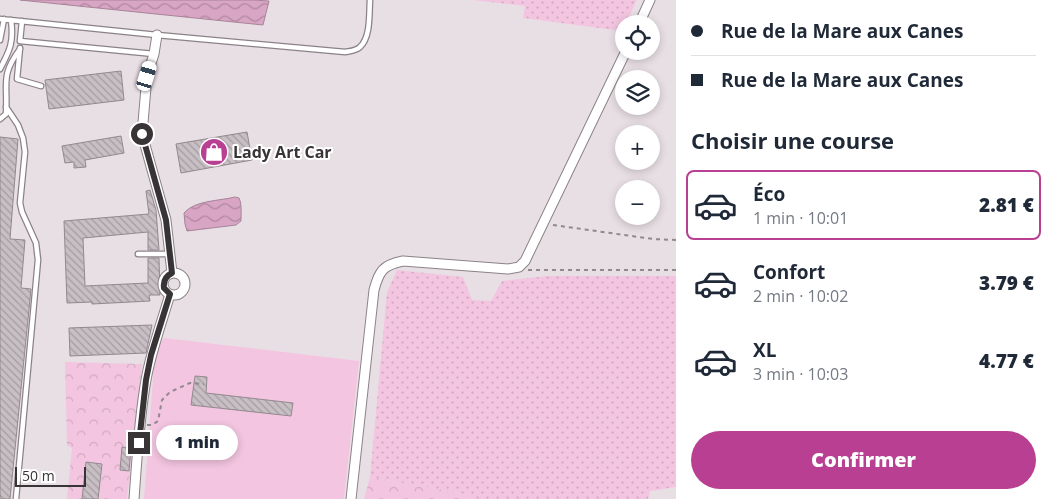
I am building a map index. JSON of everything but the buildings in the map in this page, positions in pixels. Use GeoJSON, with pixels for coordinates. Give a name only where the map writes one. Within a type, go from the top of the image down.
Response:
{"type":"FeatureCollection","features":[{"type":"Feature","properties":{"kind":"street"},"geometry":{"type":"LineString","coordinates":[[643,15],[650,0]]}},
{"type":"Feature","properties":{"kind":"street"},"geometry":{"type":"LineString","coordinates":[[157,36],[147,76],[142,134],[166,220],[172,273]]}},
{"type":"Feature","properties":{"kind":"street"},"geometry":{"type":"LineString","coordinates":[[351,499],[374,290],[377,278],[383,269],[391,263],[403,261],[508,269],[519,267],[525,261],[622,60]]}},
{"type":"Feature","properties":{"kind":"street"},"geometry":{"type":"LineString","coordinates":[[172,273],[182,277],[185,286],[180,294],[170,294],[164,285],[165,279],[172,273]]}},
{"type":"Feature","properties":{"kind":"street"},"geometry":{"type":"LineString","coordinates":[[134,499],[146,380],[151,355],[170,294]]}},
{"type":"Feature","properties":{"kind":"lane"},"geometry":{"type":"LineString","coordinates":[[0,40],[2,19],[157,36],[345,52],[355,50],[361,46],[365,39],[368,29],[370,0]]}},
{"type":"Feature","properties":{"kind":"lane"},"geometry":{"type":"LineString","coordinates":[[0,69],[13,42],[11,20]]}},
{"type":"Feature","properties":{"kind":"lane"},"geometry":{"type":"LineString","coordinates":[[22,21],[17,79],[42,86]]}},
{"type":"Feature","properties":{"kind":"lane"},"geometry":{"type":"LineString","coordinates":[[20,41],[154,54]]}},
{"type":"Feature","properties":{"kind":"lane"},"geometry":{"type":"LineString","coordinates":[[16,499],[38,260],[36,243],[20,203],[25,152],[23,138],[3,101],[2,73],[8,59],[20,49]]}},
{"type":"Feature","properties":{"kind":"lane"},"geometry":{"type":"LineString","coordinates":[[0,119],[6,114],[6,107]]}},
{"type":"Feature","properties":{"kind":"lane"},"geometry":{"type":"LineString","coordinates":[[138,254],[169,254]]}},
{"type":"Feature","properties":{"kind":"path"},"geometry":{"type":"LineString","coordinates":[[543,223],[653,239],[676,240]]}},
{"type":"Feature","properties":{"kind":"path"},"geometry":{"type":"LineString","coordinates":[[525,270],[676,270]]}},
{"type":"Feature","properties":{"kind":"path"},"geometry":{"type":"LineString","coordinates":[[140,425],[152,425],[158,421],[162,400],[170,392],[190,383],[204,384]]}},
{"type":"Feature","properties":{"kind":"green space"},"geometry":{"type":"Polygon","coordinates":[[[472,0],[637,0],[630,15],[615,15],[615,30],[523,18],[525,6],[472,0]]]}},
{"type":"Feature","properties":{"kind":"green space"},"geometry":{"type":"Polygon","coordinates":[[[397,270],[463,277],[472,300],[491,301],[502,281],[548,276],[676,276],[676,487],[650,491],[648,499],[471,499],[469,495],[370,477],[387,292],[397,270]]]}},
{"type":"Feature","properties":{"kind":"green space"},"geometry":{"type":"Polygon","coordinates":[[[164,338],[359,361],[344,499],[144,499],[155,352],[164,338]]]}},
{"type":"Feature","properties":{"kind":"green space"},"geometry":{"type":"Polygon","coordinates":[[[65,362],[142,364],[127,499],[67,499],[72,448],[67,445],[65,362]]]}},
{"type":"Feature","properties":{"kind":"green space"},"geometry":{"type":"Polygon","coordinates":[[[370,477],[470,495],[471,499],[364,499],[370,477]]]}},
{"type":"Feature","properties":{"kind":"water"},"geometry":{"type":"Polygon","coordinates":[[[20,0],[254,0],[269,1],[263,25],[20,0]]]}},
{"type":"Feature","properties":{"kind":"water"},"geometry":{"type":"Polygon","coordinates":[[[235,197],[239,198],[241,203],[241,221],[236,225],[187,231],[184,213],[189,209],[201,203],[235,197]]]}},
{"type":"Feature","properties":{"kind":"place","name":"Lady Art Car"},"geometry":{"type":"Point","coordinates":[214,152]}},
{"type":"Feature","properties":{"kind":"route"},"geometry":{"type":"LineString","coordinates":[[139,443],[146,380],[151,355],[170,294],[164,288],[164,282],[167,276],[172,273],[166,220],[142,134]]}}]}
